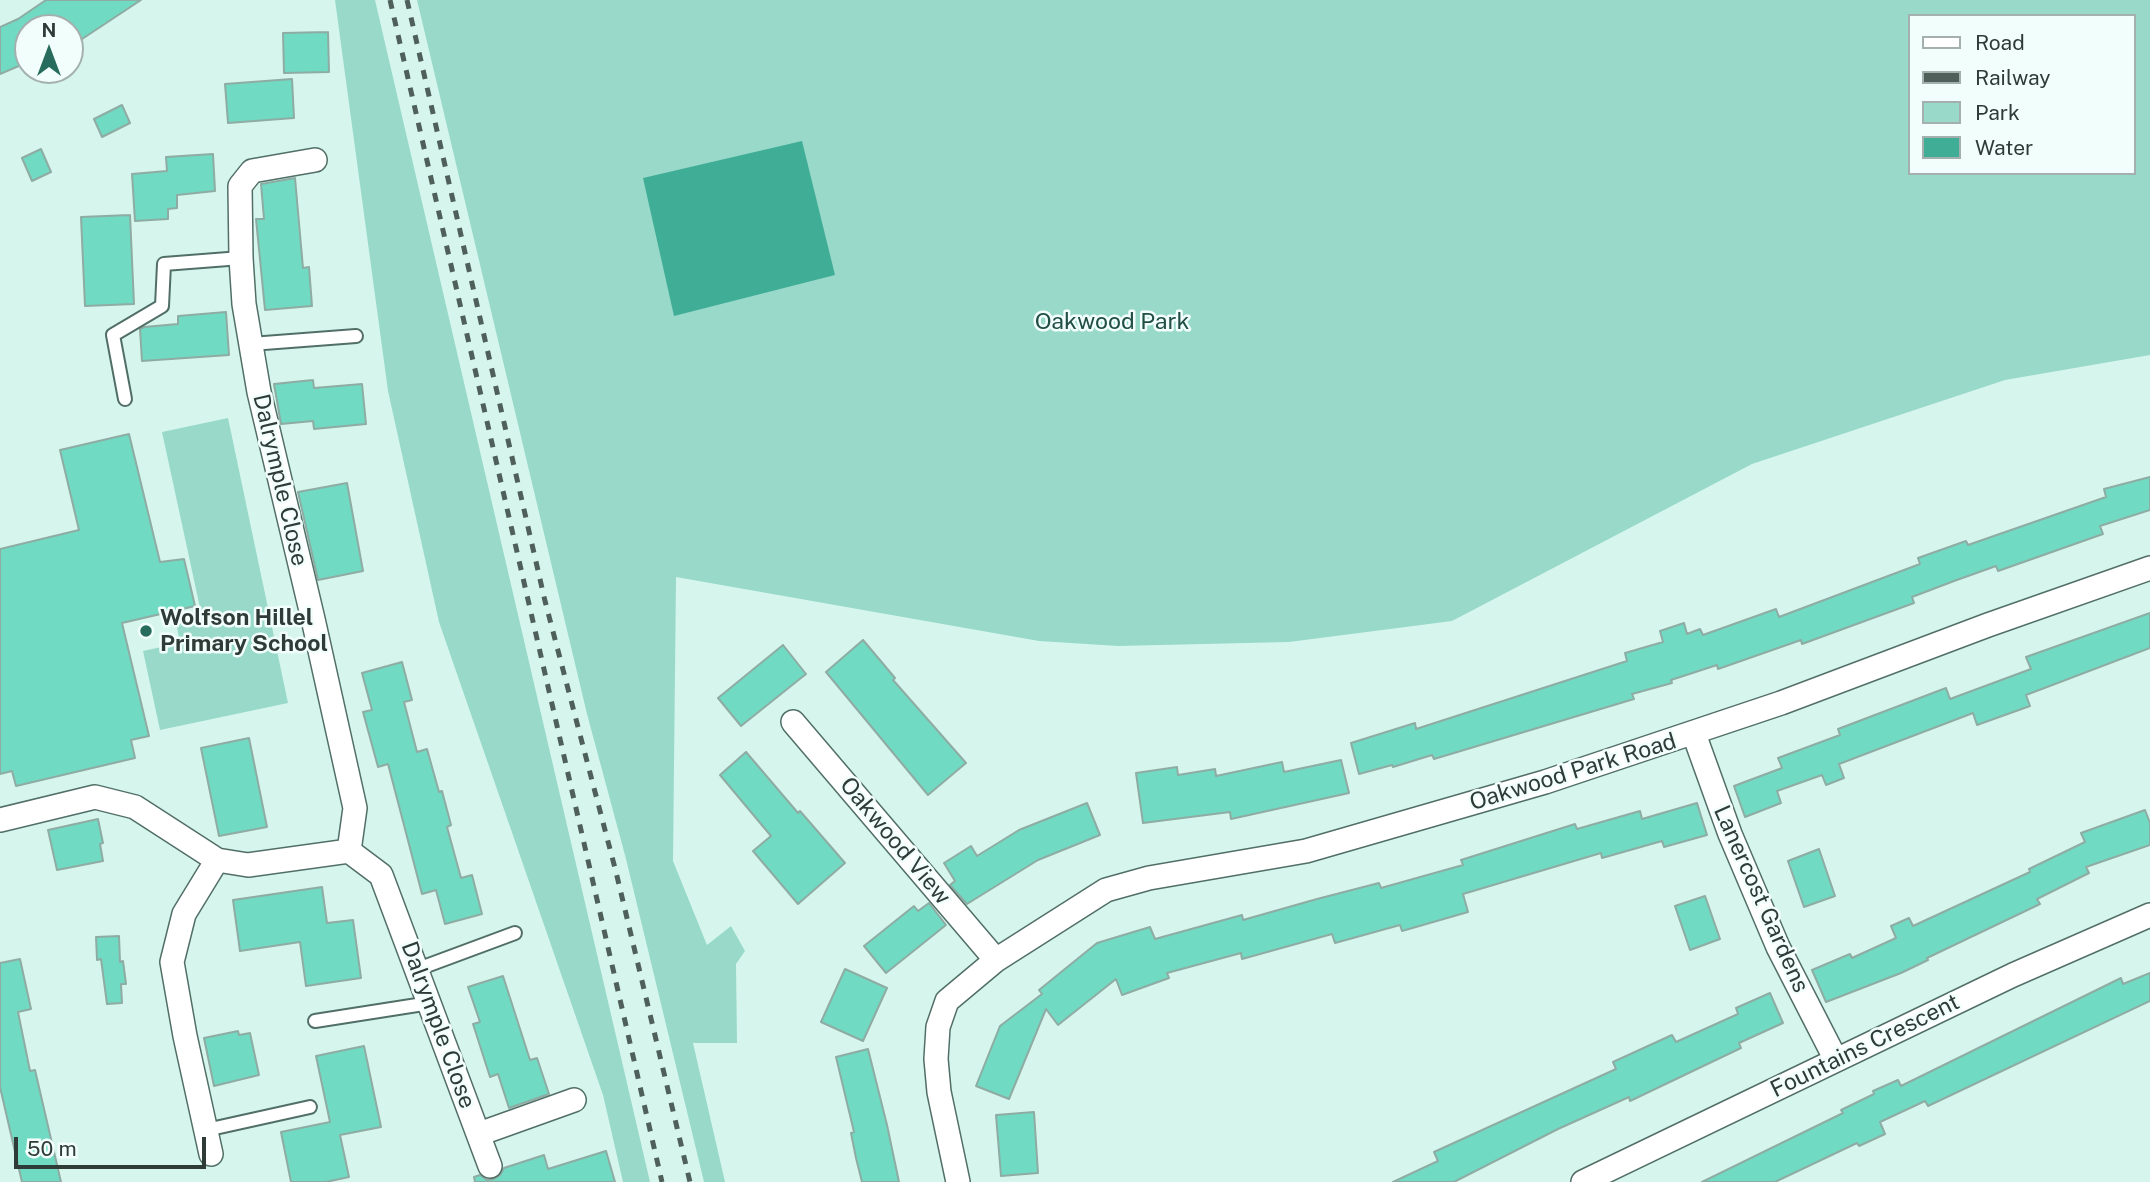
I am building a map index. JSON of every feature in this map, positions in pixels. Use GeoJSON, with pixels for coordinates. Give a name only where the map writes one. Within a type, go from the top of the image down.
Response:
{"type":"FeatureCollection","features":[{"type":"Feature","properties":{"kind":"street","name":"Dalrymple Close"},"geometry":{"type":"LineString","coordinates":[[314,160],[252,171],[240,186],[244,304],[259,392],[355,808],[349,852],[381,875],[490,1166]]}},
{"type":"Feature","properties":{"kind":"street","name":"Oakwood Park Road"},"geometry":{"type":"LineString","coordinates":[[958,1182],[939,1092],[936,1059],[938,1027],[947,1001],[996,960],[1106,890],[1149,878],[1306,851],[1545,782],[1694,734],[2150,568]]}},
{"type":"Feature","properties":{"kind":"street","name":"Oakwood View"},"geometry":{"type":"LineString","coordinates":[[793,722],[996,960]]}},
{"type":"Feature","properties":{"kind":"street","name":"Lanercost Gardens"},"geometry":{"type":"LineString","coordinates":[[1694,734],[1730,834],[1779,947],[1836,1060]]}},
{"type":"Feature","properties":{"kind":"street"},"geometry":{"type":"LineString","coordinates":[[0,820],[96,797],[135,807],[217,860],[248,865],[349,852]]}},
{"type":"Feature","properties":{"kind":"street"},"geometry":{"type":"LineString","coordinates":[[211,1154],[172,962],[184,914],[217,860]]}},
{"type":"Feature","properties":{"kind":"street","name":"Fountains Crescent"},"geometry":{"type":"LineString","coordinates":[[1583,1182],[2013,975],[2150,915]]}},
{"type":"Feature","properties":{"kind":"street","name":"Dalrymple Close"},"geometry":{"type":"LineString","coordinates":[[479,1135],[574,1100]]}},
{"type":"Feature","properties":{"kind":"lane"},"geometry":{"type":"LineString","coordinates":[[125,399],[113,335],[162,306],[163,264],[241,258]]}},
{"type":"Feature","properties":{"kind":"lane"},"geometry":{"type":"LineString","coordinates":[[251,344],[356,337]]}},
{"type":"Feature","properties":{"kind":"lane"},"geometry":{"type":"LineString","coordinates":[[418,968],[515,933]]}},
{"type":"Feature","properties":{"kind":"lane"},"geometry":{"type":"LineString","coordinates":[[314,1021],[430,1003]]}},
{"type":"Feature","properties":{"kind":"lane"},"geometry":{"type":"LineString","coordinates":[[206,1130],[310,1107]]}},
{"type":"Feature","properties":{"kind":"green space"},"geometry":{"type":"Polygon","coordinates":[[[335,0],[375,0],[650,1182],[623,1182],[603,1095],[439,622],[388,391],[335,0]]]}},
{"type":"Feature","properties":{"kind":"green space","name":"Oakwood Park"},"geometry":{"type":"Polygon","coordinates":[[[417,0],[2150,0],[2150,355],[2005,380],[1752,464],[1452,621],[1289,642],[1118,646],[1039,641],[676,577],[673,861],[707,945],[731,926],[745,951],[736,964],[737,1043],[693,1043],[725,1182],[704,1182],[626,859],[587,714],[417,0]]]}},
{"type":"Feature","properties":{"kind":"green space"},"geometry":{"type":"Polygon","coordinates":[[[228,418],[288,703],[160,730],[143,651],[180,643],[176,622],[202,617],[162,432],[228,418]]]}},
{"type":"Feature","properties":{"kind":"water"},"geometry":{"type":"Polygon","coordinates":[[[802,141],[835,275],[674,316],[643,178],[802,141]]]}},
{"type":"Feature","properties":{"kind":"building"},"geometry":{"type":"Polygon","coordinates":[[[46,0],[141,0],[84,38],[84,14],[25,14],[46,0]]]}},
{"type":"Feature","properties":{"kind":"building"},"geometry":{"type":"Polygon","coordinates":[[[14,21],[14,68],[0,74],[0,27],[14,21]]]}},
{"type":"Feature","properties":{"kind":"building"},"geometry":{"type":"Polygon","coordinates":[[[328,32],[329,72],[284,73],[283,33],[328,32]]]}},
{"type":"Feature","properties":{"kind":"building"},"geometry":{"type":"Polygon","coordinates":[[[292,79],[294,118],[228,123],[225,84],[292,79]]]}},
{"type":"Feature","properties":{"kind":"building"},"geometry":{"type":"Polygon","coordinates":[[[122,105],[130,123],[102,137],[94,119],[122,105]]]}},
{"type":"Feature","properties":{"kind":"building"},"geometry":{"type":"Polygon","coordinates":[[[41,149],[51,172],[32,181],[22,158],[41,149]]]}},
{"type":"Feature","properties":{"kind":"building"},"geometry":{"type":"Polygon","coordinates":[[[213,154],[215,191],[177,195],[177,208],[168,209],[168,219],[135,221],[132,174],[167,171],[166,157],[213,154]]]}},
{"type":"Feature","properties":{"kind":"building"},"geometry":{"type":"Polygon","coordinates":[[[295,178],[303,268],[309,267],[312,306],[265,310],[256,219],[264,219],[261,184],[295,178]]]}},
{"type":"Feature","properties":{"kind":"building"},"geometry":{"type":"Polygon","coordinates":[[[130,215],[134,304],[85,306],[81,217],[130,215]]]}},
{"type":"Feature","properties":{"kind":"building"},"geometry":{"type":"Polygon","coordinates":[[[226,312],[229,355],[142,361],[140,329],[178,324],[178,316],[226,312]]]}},
{"type":"Feature","properties":{"kind":"building"},"geometry":{"type":"Polygon","coordinates":[[[313,380],[314,388],[362,384],[366,424],[314,429],[313,421],[281,424],[274,384],[313,380]]]}},
{"type":"Feature","properties":{"kind":"building"},"geometry":{"type":"Polygon","coordinates":[[[129,434],[160,562],[184,559],[195,606],[122,623],[149,736],[131,740],[135,758],[16,786],[12,771],[0,774],[0,549],[79,530],[60,450],[129,434]]]}},
{"type":"Feature","properties":{"kind":"building"},"geometry":{"type":"Polygon","coordinates":[[[2150,477],[2150,510],[2100,526],[2103,534],[1998,571],[1996,566],[1954,581],[1912,597],[1914,603],[1802,644],[1801,640],[1718,669],[1717,665],[1671,680],[1672,683],[1632,694],[1634,699],[1434,759],[1432,755],[1359,774],[1351,743],[1415,723],[1416,729],[1627,661],[1625,653],[1663,642],[1660,631],[1684,623],[1687,634],[1700,629],[1703,635],[1776,609],[1779,617],[1920,564],[1918,558],[1966,541],[1968,545],[2106,497],[2104,489],[2150,477]]]}},
{"type":"Feature","properties":{"kind":"building"},"geometry":{"type":"Polygon","coordinates":[[[347,483],[363,571],[318,580],[298,492],[347,483]]]}},
{"type":"Feature","properties":{"kind":"building"},"geometry":{"type":"Polygon","coordinates":[[[2150,613],[2150,648],[2026,695],[2030,706],[1977,725],[1973,713],[1839,764],[1844,778],[1826,785],[1822,775],[1777,791],[1781,803],[1745,817],[1734,786],[1782,768],[1778,758],[1840,735],[1838,729],[1946,688],[1950,699],[2031,669],[2026,657],[2150,613]]]}},
{"type":"Feature","properties":{"kind":"building"},"geometry":{"type":"Polygon","coordinates":[[[863,640],[895,678],[893,680],[966,763],[928,795],[826,672],[863,640]]]}},
{"type":"Feature","properties":{"kind":"building"},"geometry":{"type":"Polygon","coordinates":[[[783,645],[806,674],[741,726],[718,698],[783,645]]]}},
{"type":"Feature","properties":{"kind":"building"},"geometry":{"type":"Polygon","coordinates":[[[402,662],[412,700],[404,702],[417,752],[427,749],[451,825],[447,827],[461,878],[472,875],[482,914],[445,924],[436,890],[422,894],[388,764],[378,767],[363,712],[372,710],[362,673],[402,662]]]}},
{"type":"Feature","properties":{"kind":"building"},"geometry":{"type":"Polygon","coordinates":[[[249,738],[267,827],[219,836],[201,748],[249,738]]]}},
{"type":"Feature","properties":{"kind":"building"},"geometry":{"type":"Polygon","coordinates":[[[746,752],[845,863],[798,904],[753,851],[771,836],[720,775],[746,752]]]}},
{"type":"Feature","properties":{"kind":"building"},"geometry":{"type":"Polygon","coordinates":[[[1341,760],[1349,793],[1231,819],[1230,812],[1143,823],[1136,773],[1177,767],[1178,775],[1215,769],[1216,776],[1282,762],[1284,772],[1341,760]]]}},
{"type":"Feature","properties":{"kind":"building"},"geometry":{"type":"Polygon","coordinates":[[[1087,803],[1100,835],[1038,860],[967,904],[950,885],[955,881],[944,863],[971,846],[977,856],[1019,830],[1087,803]]]}},
{"type":"Feature","properties":{"kind":"building"},"geometry":{"type":"Polygon","coordinates":[[[1697,803],[1707,835],[1664,847],[1662,841],[1602,858],[1601,853],[1463,894],[1468,912],[1402,931],[1400,925],[1335,943],[1332,934],[1242,959],[1241,953],[1167,973],[1169,978],[1122,995],[1116,979],[1058,1025],[1046,1009],[1009,1099],[976,1086],[1000,1026],[1042,994],[1039,990],[1097,943],[1150,927],[1155,939],[1242,915],[1243,920],[1379,883],[1381,888],[1463,865],[1461,860],[1575,824],[1577,829],[1640,811],[1642,819],[1697,803]]]}},
{"type":"Feature","properties":{"kind":"building"},"geometry":{"type":"Polygon","coordinates":[[[2145,810],[2150,823],[2150,845],[2086,867],[2089,873],[2037,899],[2040,904],[1901,973],[1826,1002],[1812,970],[1850,954],[1852,958],[1896,938],[1891,926],[1909,918],[1913,926],[2030,872],[2029,869],[2085,842],[2081,833],[2145,810]]]}},
{"type":"Feature","properties":{"kind":"building"},"geometry":{"type":"Polygon","coordinates":[[[98,819],[103,843],[100,844],[103,861],[57,870],[48,830],[98,819]]]}},
{"type":"Feature","properties":{"kind":"building"},"geometry":{"type":"Polygon","coordinates":[[[1819,849],[1835,896],[1804,907],[1788,861],[1819,849]]]}},
{"type":"Feature","properties":{"kind":"building"},"geometry":{"type":"Polygon","coordinates":[[[322,887],[327,923],[353,920],[361,978],[306,986],[300,942],[240,951],[233,900],[322,887]]]}},
{"type":"Feature","properties":{"kind":"building"},"geometry":{"type":"Polygon","coordinates":[[[1705,896],[1720,939],[1690,950],[1675,906],[1705,896]]]}},
{"type":"Feature","properties":{"kind":"building"},"geometry":{"type":"Polygon","coordinates":[[[929,903],[946,925],[886,973],[864,946],[914,906],[918,911],[929,903]]]}},
{"type":"Feature","properties":{"kind":"building"},"geometry":{"type":"Polygon","coordinates":[[[119,936],[120,962],[123,961],[126,984],[121,984],[122,1003],[107,1004],[101,959],[97,960],[96,937],[119,936]]]}},
{"type":"Feature","properties":{"kind":"building"},"geometry":{"type":"Polygon","coordinates":[[[20,959],[31,1009],[18,1012],[30,1071],[35,1070],[61,1182],[22,1182],[0,1087],[0,963],[20,959]]]}},
{"type":"Feature","properties":{"kind":"building"},"geometry":{"type":"Polygon","coordinates":[[[845,969],[887,988],[863,1041],[821,1022],[845,969]]]}},
{"type":"Feature","properties":{"kind":"building"},"geometry":{"type":"Polygon","coordinates":[[[2150,973],[2150,1001],[1928,1106],[1925,1101],[1880,1122],[1885,1134],[1859,1146],[1857,1143],[1775,1182],[1702,1182],[1843,1113],[1841,1110],[1874,1094],[1873,1091],[1898,1080],[1901,1086],[2121,978],[2123,984],[2150,973]]]}},
{"type":"Feature","properties":{"kind":"building"},"geometry":{"type":"Polygon","coordinates":[[[503,976],[530,1060],[537,1058],[549,1094],[509,1108],[498,1074],[490,1077],[473,1024],[480,1022],[468,987],[503,976]]]}},
{"type":"Feature","properties":{"kind":"building"},"geometry":{"type":"Polygon","coordinates":[[[1770,993],[1783,1023],[1739,1043],[1741,1048],[1630,1101],[1629,1097],[1558,1129],[1454,1182],[1393,1182],[1438,1161],[1434,1152],[1616,1069],[1613,1062],[1672,1035],[1676,1042],[1738,1014],[1736,1008],[1770,993]]]}},
{"type":"Feature","properties":{"kind":"building"},"geometry":{"type":"Polygon","coordinates":[[[238,1031],[239,1035],[250,1033],[259,1075],[214,1086],[204,1038],[238,1031]]]}},
{"type":"Feature","properties":{"kind":"building"},"geometry":{"type":"Polygon","coordinates":[[[364,1046],[381,1127],[340,1135],[349,1177],[326,1182],[291,1182],[281,1132],[330,1122],[316,1056],[364,1046]]]}},
{"type":"Feature","properties":{"kind":"building"},"geometry":{"type":"Polygon","coordinates":[[[868,1049],[899,1182],[862,1182],[856,1158],[851,1133],[854,1132],[836,1057],[868,1049]]]}},
{"type":"Feature","properties":{"kind":"building"},"geometry":{"type":"Polygon","coordinates":[[[1034,1112],[1038,1173],[1001,1176],[996,1115],[1034,1112]]]}},
{"type":"Feature","properties":{"kind":"building"},"geometry":{"type":"Polygon","coordinates":[[[606,1151],[615,1182],[475,1182],[474,1177],[480,1175],[487,1180],[494,1179],[504,1168],[544,1155],[548,1169],[606,1151]]]}},
{"type":"Feature","properties":{"kind":"railway"},"geometry":{"type":"LineString","coordinates":[[390,0],[662,1182]]}},
{"type":"Feature","properties":{"kind":"railway"},"geometry":{"type":"LineString","coordinates":[[407,0],[545,601],[616,872],[690,1182]]}},
{"type":"Feature","properties":{"kind":"place","name":"Wolfson Hillel Primary School"},"geometry":{"type":"Point","coordinates":[146,631]}}]}
